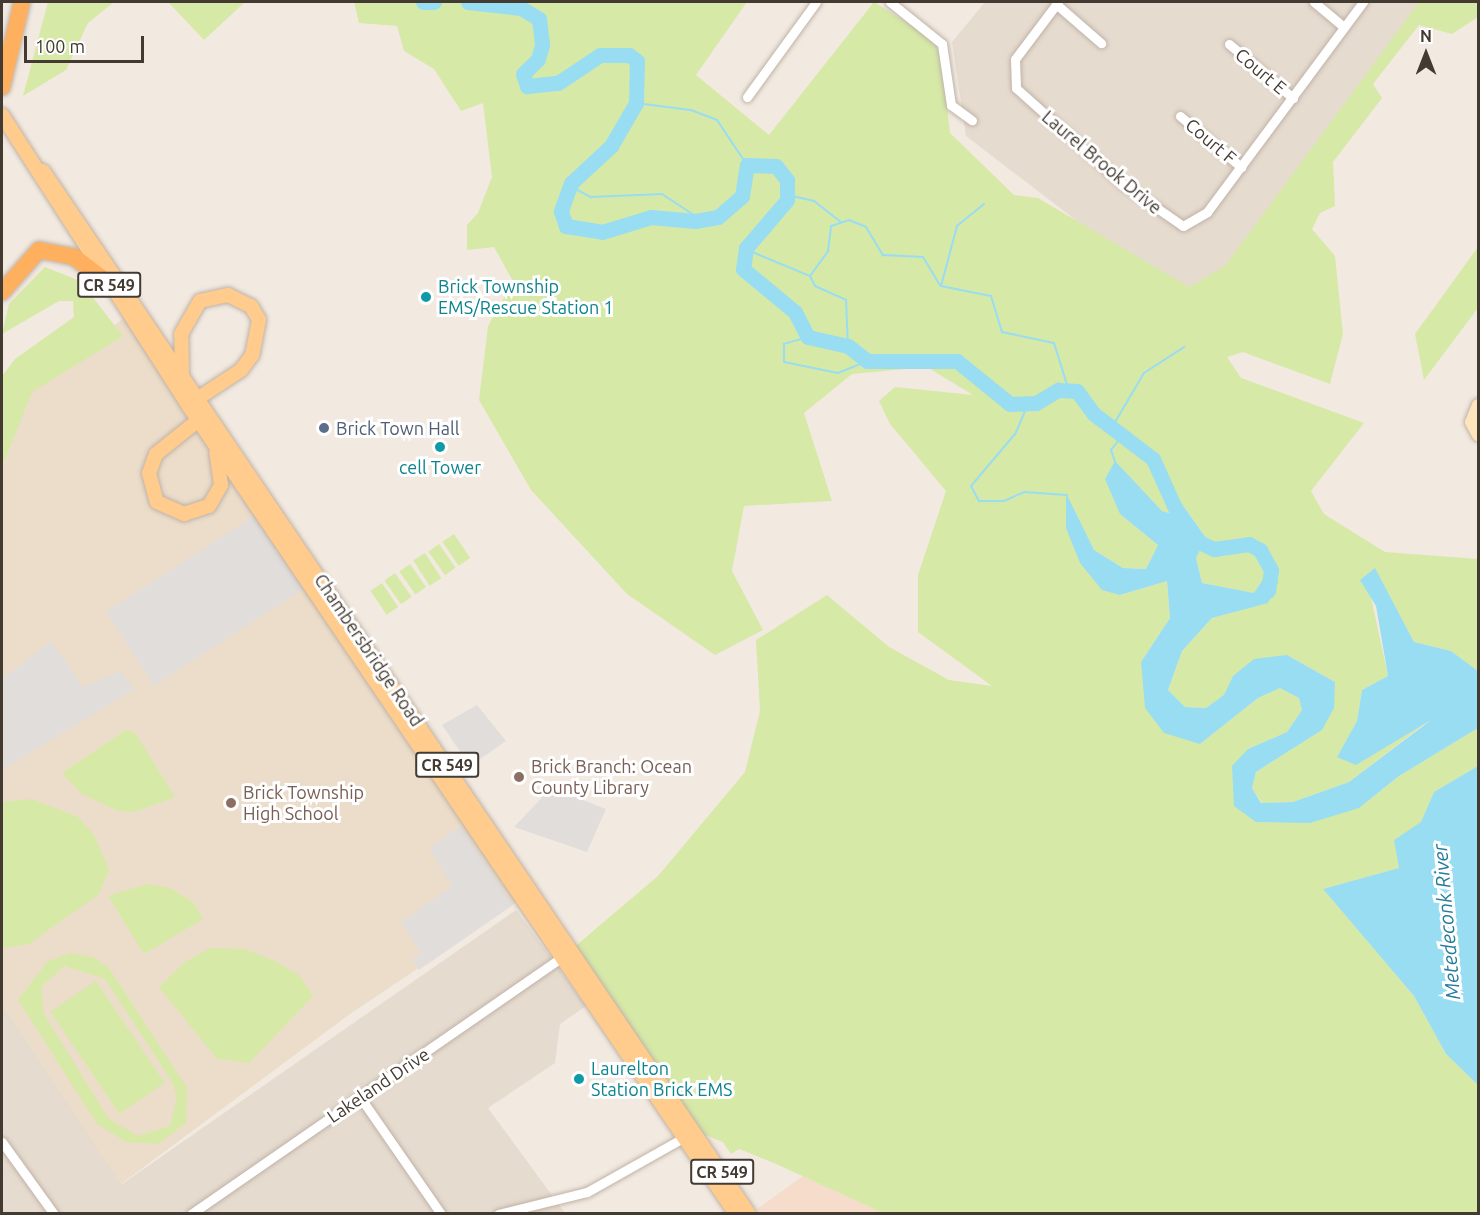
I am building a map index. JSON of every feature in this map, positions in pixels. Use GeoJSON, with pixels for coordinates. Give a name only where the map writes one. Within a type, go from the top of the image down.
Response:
{"type":"FeatureCollection","features":[{"type":"Feature","properties":{"kind":"highway"},"geometry":{"type":"LineString","coordinates":[[2,86],[22,2]]}},
{"type":"Feature","properties":{"kind":"highway"},"geometry":{"type":"LineString","coordinates":[[2,292],[39,250],[74,257],[107,282]]}},
{"type":"Feature","properties":{"kind":"main road","name":"Chambersbridge Road"},"geometry":{"type":"LineString","coordinates":[[2,115],[107,282],[203,416],[690,1135],[736,1214]]}},
{"type":"Feature","properties":{"kind":"main road","name":"Chambersbridge Road"},"geometry":{"type":"LineString","coordinates":[[24,149],[63,194],[182,373],[193,402]]}},
{"type":"Feature","properties":{"kind":"main road"},"geometry":{"type":"LineString","coordinates":[[182,373],[181,333],[200,301],[228,295],[252,306],[259,320],[252,355],[241,370],[193,402]]}},
{"type":"Feature","properties":{"kind":"main road","name":"Chambersbridge Road"},"geometry":{"type":"LineString","coordinates":[[203,416],[211,438],[564,956],[690,1135],[749,1214]]}},
{"type":"Feature","properties":{"kind":"main road"},"geometry":{"type":"LineString","coordinates":[[203,416],[168,440],[152,463],[150,486],[164,508],[193,514],[215,499],[222,476],[211,438]]}},
{"type":"Feature","properties":{"kind":"street"},"geometry":{"type":"LineString","coordinates":[[747,97],[816,2]]}},
{"type":"Feature","properties":{"kind":"street"},"geometry":{"type":"LineString","coordinates":[[890,2],[942,44],[951,105],[972,120]]}},
{"type":"Feature","properties":{"kind":"street"},"geometry":{"type":"LineString","coordinates":[[1314,2],[1344,27]]}},
{"type":"Feature","properties":{"kind":"street","name":"Laurel Brook Drive"},"geometry":{"type":"LineString","coordinates":[[1057,3],[1015,59],[1013,83],[1124,185],[1176,224],[1190,226],[1241,167],[1363,2]]}},
{"type":"Feature","properties":{"kind":"street"},"geometry":{"type":"LineString","coordinates":[[1057,3],[1101,43]]}},
{"type":"Feature","properties":{"kind":"street","name":"Court E"},"geometry":{"type":"LineString","coordinates":[[1229,45],[1293,98]]}},
{"type":"Feature","properties":{"kind":"street","name":"Court F"},"geometry":{"type":"LineString","coordinates":[[1180,116],[1241,167]]}},
{"type":"Feature","properties":{"kind":"street"},"geometry":{"type":"LineString","coordinates":[[1479,405],[1471,422],[1479,435]]}},
{"type":"Feature","properties":{"kind":"street","name":"Lakeland Drive"},"geometry":{"type":"LineString","coordinates":[[191,1214],[564,956]]}},
{"type":"Feature","properties":{"kind":"street"},"geometry":{"type":"LineString","coordinates":[[360,1097],[441,1214]]}},
{"type":"Feature","properties":{"kind":"street"},"geometry":{"type":"LineString","coordinates":[[498,1214],[587,1192],[690,1135]]}},
{"type":"Feature","properties":{"kind":"street"},"geometry":{"type":"LineString","coordinates":[[2,1142],[54,1214]]}},
{"type":"Feature","properties":{"kind":"shaded area"},"geometry":{"type":"Polygon","coordinates":[[[985,2],[1432,2],[1227,278],[1168,291],[966,136],[952,42],[985,2]]]}},
{"type":"Feature","properties":{"kind":"shaded area","name":"Brick Township High School"},"geometry":{"type":"Polygon","coordinates":[[[129,314],[524,897],[350,1014],[121,1184],[2,1003],[2,468],[32,387],[129,314]]]}},
{"type":"Feature","properties":{"kind":"shaded area"},"geometry":{"type":"Polygon","coordinates":[[[257,514],[305,588],[154,686],[106,612],[257,514]]]}},
{"type":"Feature","properties":{"kind":"shaded area"},"geometry":{"type":"Polygon","coordinates":[[[51,641],[83,687],[121,671],[134,689],[2,770],[2,679],[51,641]]]}},
{"type":"Feature","properties":{"kind":"shaded area"},"geometry":{"type":"Polygon","coordinates":[[[477,705],[506,741],[470,766],[442,725],[477,705]]]}},
{"type":"Feature","properties":{"kind":"shaded area"},"geometry":{"type":"Polygon","coordinates":[[[551,788],[606,809],[587,852],[514,827],[551,788]]]}},
{"type":"Feature","properties":{"kind":"shaded area"},"geometry":{"type":"Polygon","coordinates":[[[461,826],[513,905],[419,970],[412,959],[421,953],[401,922],[452,886],[429,848],[461,826]]]}},
{"type":"Feature","properties":{"kind":"shaded area"},"geometry":{"type":"Polygon","coordinates":[[[516,910],[586,1006],[560,1024],[555,1063],[488,1108],[565,1213],[2,1213],[2,1003],[122,1184],[516,910]]]}},
{"type":"Feature","properties":{"kind":"shaded area"},"geometry":{"type":"Polygon","coordinates":[[[803,1176],[883,1213],[760,1214],[757,1209],[803,1176]]]}},
{"type":"Feature","properties":{"kind":"green space"},"geometry":{"type":"Polygon","coordinates":[[[48,2],[114,2],[88,23],[66,70],[23,96],[48,2]]]}},
{"type":"Feature","properties":{"kind":"green space"},"geometry":{"type":"Polygon","coordinates":[[[168,2],[245,2],[204,40],[168,2]]]}},
{"type":"Feature","properties":{"kind":"green space"},"geometry":{"type":"Polygon","coordinates":[[[354,2],[747,2],[696,75],[769,135],[874,2],[934,40],[942,63],[950,133],[1014,195],[1038,198],[1189,287],[1225,266],[1419,2],[1478,2],[1478,17],[1452,34],[1419,25],[1373,84],[1382,98],[1333,162],[1335,206],[1320,213],[1312,229],[1335,256],[1343,334],[1330,384],[1243,352],[1227,357],[1241,378],[1364,423],[1311,491],[1324,514],[1385,552],[1478,559],[1478,671],[1451,651],[1414,642],[1375,569],[1369,588],[1388,676],[1362,690],[1357,721],[1337,757],[1435,716],[1349,782],[1293,802],[1262,803],[1252,788],[1256,772],[1322,730],[1335,682],[1287,655],[1233,676],[1225,695],[1206,708],[1185,707],[1168,690],[1182,651],[1212,618],[1268,602],[1270,570],[1254,593],[1202,583],[1196,558],[1206,538],[1183,505],[1172,514],[1162,511],[1115,462],[1120,514],[1158,545],[1146,569],[1123,568],[1094,550],[1066,495],[1066,528],[1120,595],[1167,581],[1170,618],[1141,662],[1200,744],[1258,698],[1280,688],[1299,698],[1302,710],[1287,732],[1248,749],[1234,805],[1359,808],[1399,776],[1478,728],[1478,766],[1434,792],[1421,823],[1394,840],[1400,868],[1323,889],[1414,996],[1446,1054],[1478,1085],[1478,1213],[883,1213],[739,1149],[731,1154],[723,1142],[695,1131],[572,949],[658,876],[745,772],[760,711],[756,640],[827,595],[889,647],[949,680],[992,686],[918,632],[918,575],[946,491],[890,424],[879,401],[895,387],[973,395],[927,367],[852,374],[804,413],[832,501],[744,506],[732,571],[763,630],[715,655],[627,594],[531,490],[479,400],[488,326],[513,281],[494,247],[467,250],[467,225],[478,213],[492,177],[483,103],[461,111],[434,69],[404,51],[397,26],[359,23],[354,2]]]}},
{"type":"Feature","properties":{"kind":"green space"},"geometry":{"type":"Polygon","coordinates":[[[1478,247],[1478,308],[1424,380],[1415,334],[1478,247]]]}},
{"type":"Feature","properties":{"kind":"green space"},"geometry":{"type":"Polygon","coordinates":[[[45,267],[80,281],[123,336],[32,392],[2,467],[2,376],[15,359],[74,317],[73,301],[59,301],[2,334],[9,304],[45,267]]]}},
{"type":"Feature","properties":{"kind":"green space"},"geometry":{"type":"Polygon","coordinates":[[[454,534],[470,558],[459,566],[442,542],[454,534]]]}},
{"type":"Feature","properties":{"kind":"green space"},"geometry":{"type":"Polygon","coordinates":[[[439,544],[456,568],[445,575],[428,551],[439,544]]]}},
{"type":"Feature","properties":{"kind":"green space"},"geometry":{"type":"Polygon","coordinates":[[[425,553],[441,578],[430,586],[413,561],[425,553]]]}},
{"type":"Feature","properties":{"kind":"green space"},"geometry":{"type":"Polygon","coordinates":[[[410,564],[426,587],[415,594],[399,571],[410,564]]]}},
{"type":"Feature","properties":{"kind":"green space"},"geometry":{"type":"Polygon","coordinates":[[[395,573],[412,597],[401,604],[384,580],[395,573]]]}},
{"type":"Feature","properties":{"kind":"green space"},"geometry":{"type":"Polygon","coordinates":[[[382,583],[398,607],[387,615],[370,591],[382,583]]]}},
{"type":"Feature","properties":{"kind":"green space"},"geometry":{"type":"Polygon","coordinates":[[[126,730],[135,733],[175,797],[135,812],[118,811],[82,794],[62,773],[126,730]]]}},
{"type":"Feature","properties":{"kind":"green space"},"geometry":{"type":"Polygon","coordinates":[[[32,799],[78,817],[94,835],[109,870],[98,895],[29,944],[6,948],[2,946],[2,802],[32,799]]]}},
{"type":"Feature","properties":{"kind":"green space"},"geometry":{"type":"Polygon","coordinates":[[[147,884],[170,888],[193,902],[203,919],[144,954],[108,896],[147,884]]]}},
{"type":"Feature","properties":{"kind":"green space"},"geometry":{"type":"Polygon","coordinates":[[[211,948],[245,949],[275,961],[299,975],[313,996],[249,1063],[217,1059],[159,987],[186,961],[211,948]]]}},
{"type":"Feature","properties":{"kind":"green space"},"geometry":{"type":"Polygon","coordinates":[[[71,953],[93,957],[109,968],[187,1088],[186,1123],[158,1144],[126,1142],[97,1124],[18,1000],[48,961],[71,953]],[[64,966],[41,987],[44,1014],[109,1119],[138,1136],[170,1126],[177,1097],[172,1082],[105,979],[64,966]]]}},
{"type":"Feature","properties":{"kind":"green space"},"geometry":{"type":"Polygon","coordinates":[[[96,981],[165,1083],[119,1114],[50,1012],[96,981]]]}},
{"type":"Feature","properties":{"kind":"water"},"geometry":{"type":"Polygon","coordinates":[[[1115,461],[1162,511],[1172,514],[1182,504],[1206,538],[1196,558],[1202,583],[1254,593],[1270,569],[1278,583],[1268,603],[1212,618],[1182,651],[1168,690],[1185,707],[1206,708],[1224,695],[1233,676],[1254,659],[1287,655],[1335,682],[1334,708],[1322,730],[1256,772],[1252,788],[1261,803],[1293,802],[1349,782],[1431,720],[1356,765],[1337,757],[1357,721],[1362,690],[1388,676],[1376,606],[1360,580],[1375,568],[1414,642],[1451,651],[1478,671],[1478,728],[1399,776],[1359,808],[1310,823],[1256,822],[1234,806],[1232,766],[1248,749],[1287,732],[1302,710],[1299,698],[1280,688],[1258,698],[1200,744],[1164,733],[1145,708],[1141,662],[1170,618],[1167,581],[1120,595],[1102,590],[1080,563],[1066,528],[1066,493],[1094,550],[1123,568],[1146,569],[1158,545],[1120,514],[1105,479],[1115,461]]]}},
{"type":"Feature","properties":{"kind":"water"},"geometry":{"type":"Polygon","coordinates":[[[1478,766],[1478,1085],[1446,1054],[1414,996],[1323,889],[1399,868],[1394,840],[1421,822],[1434,792],[1478,766]]]}},
{"type":"Feature","properties":{"kind":"waterway"},"geometry":{"type":"LineString","coordinates":[[423,2],[434,2]]}},
{"type":"Feature","properties":{"kind":"waterway","name":"Metedeconk River"},"geometry":{"type":"LineString","coordinates":[[468,2],[521,8],[539,19],[542,45],[538,59],[523,74],[527,86],[558,83],[600,55],[629,55],[637,61],[636,103],[611,146],[571,183],[561,211],[566,226],[602,232],[651,217],[695,221],[718,217],[742,196],[747,165],[776,166],[787,180],[787,200],[746,248],[743,269],[795,312],[808,337],[848,346],[867,361],[957,361],[1010,404],[1036,403],[1058,390],[1077,391],[1094,414],[1153,459],[1188,537],[1214,549],[1249,544],[1260,550],[1271,570],[1268,591]]}},
{"type":"Feature","properties":{"kind":"waterway"},"geometry":{"type":"LineString","coordinates":[[636,103],[691,110],[717,120],[747,165]]}},
{"type":"Feature","properties":{"kind":"waterway"},"geometry":{"type":"LineString","coordinates":[[570,186],[591,197],[662,194],[703,221]]}},
{"type":"Feature","properties":{"kind":"waterway"},"geometry":{"type":"LineString","coordinates":[[788,195],[814,201],[840,221]]}},
{"type":"Feature","properties":{"kind":"waterway"},"geometry":{"type":"LineString","coordinates":[[984,204],[957,226],[941,286],[991,296],[1002,332],[1054,343],[1068,388]]}},
{"type":"Feature","properties":{"kind":"waterway"},"geometry":{"type":"LineString","coordinates":[[810,276],[828,251],[831,226],[849,220],[866,227],[883,255],[923,257],[940,285]]}},
{"type":"Feature","properties":{"kind":"waterway"},"geometry":{"type":"LineString","coordinates":[[745,249],[810,276],[815,286],[846,300],[848,346]]}},
{"type":"Feature","properties":{"kind":"waterway"},"geometry":{"type":"LineString","coordinates":[[808,337],[784,344],[784,362],[838,373],[867,361]]}},
{"type":"Feature","properties":{"kind":"waterway"},"geometry":{"type":"LineString","coordinates":[[1111,429],[1144,373],[1184,347]]}},
{"type":"Feature","properties":{"kind":"waterway"},"geometry":{"type":"LineString","coordinates":[[1028,404],[1015,434],[971,486],[979,501],[1004,501],[1024,492],[1067,495]]}},
{"type":"Feature","properties":{"kind":"waterway"},"geometry":{"type":"LineString","coordinates":[[1115,462],[1111,450],[1122,436]]}},
{"type":"Feature","properties":{"kind":"place","name":"Brick Township EMS/Rescue Station 1"},"geometry":{"type":"Point","coordinates":[426,297]}},
{"type":"Feature","properties":{"kind":"place","name":"Brick Town Hall"},"geometry":{"type":"Point","coordinates":[324,428]}},
{"type":"Feature","properties":{"kind":"place","name":"cell Tower"},"geometry":{"type":"Point","coordinates":[440,447]}},
{"type":"Feature","properties":{"kind":"place","name":"Brick Branch: Ocean County Library"},"geometry":{"type":"Point","coordinates":[519,777]}},
{"type":"Feature","properties":{"kind":"place","name":"Brick Township High School"},"geometry":{"type":"Point","coordinates":[231,803]}},
{"type":"Feature","properties":{"kind":"place","name":"Laurelton Station Brick EMS"},"geometry":{"type":"Point","coordinates":[579,1079]}}]}
